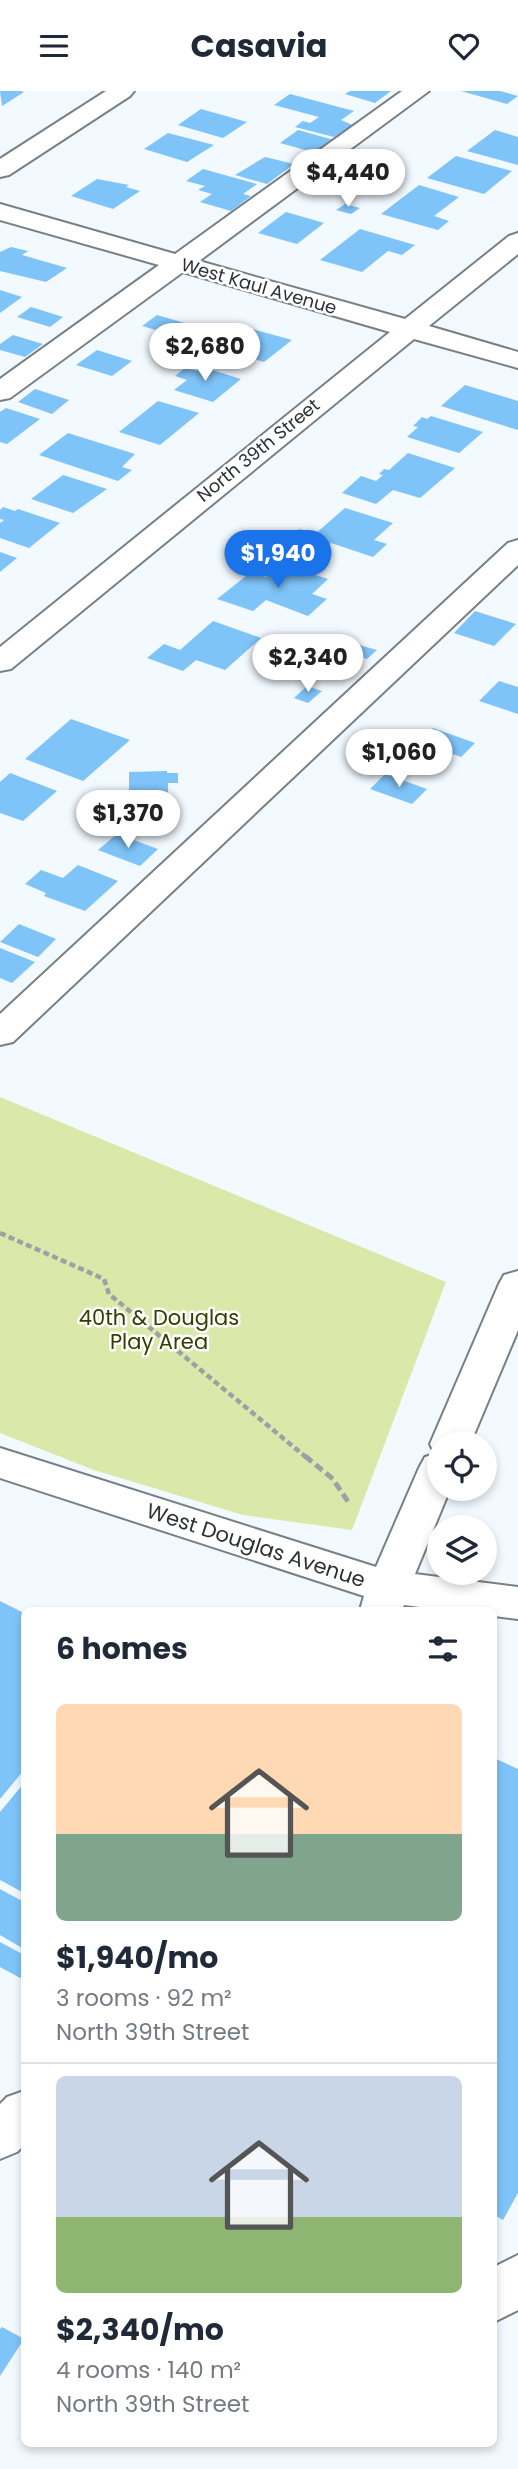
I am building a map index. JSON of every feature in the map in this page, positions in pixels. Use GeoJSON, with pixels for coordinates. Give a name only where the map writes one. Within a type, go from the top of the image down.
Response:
{"type":"FeatureCollection","features":[{"type":"Feature","properties":{"kind":"street"},"geometry":{"type":"LineString","coordinates":[[0,170],[122,91]]}},
{"type":"Feature","properties":{"kind":"street"},"geometry":{"type":"LineString","coordinates":[[0,392],[417,91]]}},
{"type":"Feature","properties":{"kind":"street","name":"West Kaul Avenue"},"geometry":{"type":"LineString","coordinates":[[0,212],[518,360]]}},
{"type":"Feature","properties":{"kind":"street","name":"North 39th Street"},"geometry":{"type":"LineString","coordinates":[[0,662],[518,241]]}},
{"type":"Feature","properties":{"kind":"street"},"geometry":{"type":"LineString","coordinates":[[0,1034],[518,548]]}},
{"type":"Feature","properties":{"kind":"street"},"geometry":{"type":"LineString","coordinates":[[456,1431],[518,1285]]}},
{"type":"Feature","properties":{"kind":"street","name":"West Douglas Avenue"},"geometry":{"type":"LineString","coordinates":[[0,1463],[384,1598],[518,1603]]}},
{"type":"Feature","properties":{"kind":"street"},"geometry":{"type":"LineString","coordinates":[[384,1598],[427,1496]]}},
{"type":"Feature","properties":{"kind":"street"},"geometry":{"type":"LineString","coordinates":[[0,2137],[21,2115]]}},
{"type":"Feature","properties":{"kind":"street"},"geometry":{"type":"LineString","coordinates":[[497,2296],[518,2278]]}},
{"type":"Feature","properties":{"kind":"path"},"geometry":{"type":"LineString","coordinates":[[0,1233],[104,1279],[109,1294],[333,1479],[349,1503]]}},
{"type":"Feature","properties":{"kind":"green space","name":"40th & Douglas Play Area"},"geometry":{"type":"Polygon","coordinates":[[[0,1097],[446,1282],[352,1530],[243,1515],[94,1470],[0,1433],[0,1097]]]}},
{"type":"Feature","properties":{"kind":"building"},"geometry":{"type":"Polygon","coordinates":[[[0,91],[21,91],[24,92],[2,106],[0,91]]]}},
{"type":"Feature","properties":{"kind":"building"},"geometry":{"type":"Polygon","coordinates":[[[350,91],[391,91],[375,103],[345,94],[350,91]]]}},
{"type":"Feature","properties":{"kind":"building"},"geometry":{"type":"Polygon","coordinates":[[[461,91],[500,91],[518,96],[507,104],[461,91]]]}},
{"type":"Feature","properties":{"kind":"building"},"geometry":{"type":"Polygon","coordinates":[[[290,94],[354,111],[341,120],[355,126],[334,137],[295,127],[303,121],[310,123],[319,117],[274,105],[290,94]]]}},
{"type":"Feature","properties":{"kind":"building"},"geometry":{"type":"Polygon","coordinates":[[[201,109],[247,122],[223,138],[178,125],[201,109]]]}},
{"type":"Feature","properties":{"kind":"building"},"geometry":{"type":"Polygon","coordinates":[[[298,130],[334,140],[316,153],[280,143],[298,130]]]}},
{"type":"Feature","properties":{"kind":"building"},"geometry":{"type":"Polygon","coordinates":[[[495,130],[518,137],[518,165],[467,151],[495,130]]]}},
{"type":"Feature","properties":{"kind":"building"},"geometry":{"type":"Polygon","coordinates":[[[168,133],[214,145],[187,162],[144,149],[168,133]]]}},
{"type":"Feature","properties":{"kind":"building"},"geometry":{"type":"Polygon","coordinates":[[[368,150],[396,158],[384,167],[356,159],[368,150]]]}},
{"type":"Feature","properties":{"kind":"building"},"geometry":{"type":"Polygon","coordinates":[[[456,156],[512,171],[484,194],[427,178],[456,156]]]}},
{"type":"Feature","properties":{"kind":"building"},"geometry":{"type":"Polygon","coordinates":[[[265,157],[294,164],[267,184],[235,175],[265,157]]]}},
{"type":"Feature","properties":{"kind":"building"},"geometry":{"type":"Polygon","coordinates":[[[203,169],[257,184],[243,194],[251,196],[231,211],[200,202],[212,194],[198,190],[205,186],[186,181],[203,169]]]}},
{"type":"Feature","properties":{"kind":"building"},"geometry":{"type":"Polygon","coordinates":[[[335,171],[365,180],[345,195],[315,186],[335,171]]]}},
{"type":"Feature","properties":{"kind":"building"},"geometry":{"type":"Polygon","coordinates":[[[97,179],[129,185],[126,187],[140,191],[113,209],[71,196],[97,179]]]}},
{"type":"Feature","properties":{"kind":"building"},"geometry":{"type":"Polygon","coordinates":[[[419,185],[459,197],[434,216],[449,221],[438,230],[381,214],[419,185]]]}},
{"type":"Feature","properties":{"kind":"building"},"geometry":{"type":"Polygon","coordinates":[[[345,204],[360,208],[351,214],[336,210],[345,204]]]}},
{"type":"Feature","properties":{"kind":"building"},"geometry":{"type":"Polygon","coordinates":[[[286,212],[324,223],[297,244],[258,233],[286,212]]]}},
{"type":"Feature","properties":{"kind":"building"},"geometry":{"type":"Polygon","coordinates":[[[360,229],[415,245],[402,255],[388,251],[362,272],[320,260],[360,229]]]}},
{"type":"Feature","properties":{"kind":"building"},"geometry":{"type":"Polygon","coordinates":[[[11,247],[28,251],[22,255],[67,268],[46,282],[0,271],[0,252],[11,247]]]}},
{"type":"Feature","properties":{"kind":"building"},"geometry":{"type":"Polygon","coordinates":[[[0,290],[22,297],[0,313],[0,290]]]}},
{"type":"Feature","properties":{"kind":"building"},"geometry":{"type":"Polygon","coordinates":[[[31,307],[63,317],[50,327],[17,317],[31,307]]]}},
{"type":"Feature","properties":{"kind":"building"},"geometry":{"type":"Polygon","coordinates":[[[157,315],[188,324],[173,335],[142,326],[157,315]]]}},
{"type":"Feature","properties":{"kind":"building"},"geometry":{"type":"Polygon","coordinates":[[[237,328],[249,332],[252,329],[292,340],[264,362],[225,350],[236,342],[224,338],[237,328]]]}},
{"type":"Feature","properties":{"kind":"building"},"geometry":{"type":"Polygon","coordinates":[[[13,335],[43,344],[25,357],[0,350],[0,344],[13,335]]]}},
{"type":"Feature","properties":{"kind":"building"},"geometry":{"type":"Polygon","coordinates":[[[97,350],[132,361],[112,376],[76,365],[97,350]]]}},
{"type":"Feature","properties":{"kind":"building"},"geometry":{"type":"Polygon","coordinates":[[[202,367],[241,379],[213,402],[174,390],[187,380],[175,376],[185,368],[197,371],[202,367]]]}},
{"type":"Feature","properties":{"kind":"building"},"geometry":{"type":"Polygon","coordinates":[[[465,385],[518,401],[518,430],[441,406],[465,385]]]}},
{"type":"Feature","properties":{"kind":"building"},"geometry":{"type":"Polygon","coordinates":[[[35,389],[69,400],[52,414],[18,402],[35,389]]]}},
{"type":"Feature","properties":{"kind":"building"},"geometry":{"type":"Polygon","coordinates":[[[158,401],[199,413],[160,445],[119,432],[158,401]]]}},
{"type":"Feature","properties":{"kind":"building"},"geometry":{"type":"Polygon","coordinates":[[[6,408],[40,419],[7,444],[0,442],[0,412],[6,408]]]}},
{"type":"Feature","properties":{"kind":"building"},"geometry":{"type":"Polygon","coordinates":[[[431,416],[483,432],[459,453],[407,437],[418,427],[413,426],[422,417],[427,419],[431,416]]]}},
{"type":"Feature","properties":{"kind":"building"},"geometry":{"type":"Polygon","coordinates":[[[68,433],[135,454],[122,467],[132,470],[118,481],[39,455],[68,433]]]}},
{"type":"Feature","properties":{"kind":"building"},"geometry":{"type":"Polygon","coordinates":[[[408,453],[455,468],[420,498],[393,490],[376,504],[342,493],[361,476],[376,481],[383,475],[379,474],[384,469],[389,470],[408,453]]]}},
{"type":"Feature","properties":{"kind":"building"},"geometry":{"type":"Polygon","coordinates":[[[63,475],[107,489],[73,513],[31,499],[63,475]]]}},
{"type":"Feature","properties":{"kind":"building"},"geometry":{"type":"Polygon","coordinates":[[[3,507],[15,511],[18,509],[60,523],[29,548],[0,538],[0,523],[4,520],[0,519],[0,510],[3,507]]]}},
{"type":"Feature","properties":{"kind":"building"},"geometry":{"type":"Polygon","coordinates":[[[345,508],[393,523],[374,540],[387,544],[373,557],[331,543],[318,554],[283,542],[299,529],[315,534],[345,508]]]}},
{"type":"Feature","properties":{"kind":"building"},"geometry":{"type":"Polygon","coordinates":[[[0,552],[17,558],[0,572],[0,552]]]}},
{"type":"Feature","properties":{"kind":"building"},"geometry":{"type":"Polygon","coordinates":[[[281,564],[328,579],[312,594],[327,599],[308,616],[266,600],[253,611],[217,599],[251,572],[266,577],[281,564]]]}},
{"type":"Feature","properties":{"kind":"building"},"geometry":{"type":"Polygon","coordinates":[[[475,611],[516,624],[494,646],[454,633],[475,611]]]}},
{"type":"Feature","properties":{"kind":"building"},"geometry":{"type":"Polygon","coordinates":[[[213,621],[261,638],[225,670],[196,660],[183,671],[147,658],[164,644],[180,650],[213,621]]]}},
{"type":"Feature","properties":{"kind":"building"},"geometry":{"type":"Polygon","coordinates":[[[359,645],[377,650],[367,659],[350,653],[359,645]]]}},
{"type":"Feature","properties":{"kind":"building"},"geometry":{"type":"Polygon","coordinates":[[[499,681],[518,687],[518,714],[479,701],[499,681]]]}},
{"type":"Feature","properties":{"kind":"building"},"geometry":{"type":"Polygon","coordinates":[[[307,686],[322,691],[308,703],[294,698],[307,686]]]}},
{"type":"Feature","properties":{"kind":"building"},"geometry":{"type":"Polygon","coordinates":[[[71,719],[130,740],[83,781],[25,759],[71,719]]]}},
{"type":"Feature","properties":{"kind":"building"},"geometry":{"type":"Polygon","coordinates":[[[433,728],[475,743],[461,757],[419,742],[433,728]]]}},
{"type":"Feature","properties":{"kind":"building"},"geometry":{"type":"Polygon","coordinates":[[[129,772],[178,773],[178,783],[168,783],[168,801],[129,802],[129,772]]]}},
{"type":"Feature","properties":{"kind":"building"},"geometry":{"type":"Polygon","coordinates":[[[10,773],[57,791],[23,821],[0,813],[0,782],[10,773]]]}},
{"type":"Feature","properties":{"kind":"building"},"geometry":{"type":"Polygon","coordinates":[[[385,774],[427,789],[412,804],[370,789],[385,774]]]}},
{"type":"Feature","properties":{"kind":"building"},"geometry":{"type":"Polygon","coordinates":[[[117,834],[158,849],[140,866],[98,850],[117,834]]]}},
{"type":"Feature","properties":{"kind":"building"},"geometry":{"type":"Polygon","coordinates":[[[78,865],[118,881],[85,911],[44,896],[46,893],[25,884],[41,870],[63,878],[78,865]]]}},
{"type":"Feature","properties":{"kind":"building"},"geometry":{"type":"Polygon","coordinates":[[[19,924],[56,939],[38,957],[0,942],[19,924]]]}},
{"type":"Feature","properties":{"kind":"building"},"geometry":{"type":"Polygon","coordinates":[[[0,948],[35,962],[12,983],[0,978],[0,948]]]}},
{"type":"Feature","properties":{"kind":"building"},"geometry":{"type":"Polygon","coordinates":[[[0,1601],[21,1612],[21,1774],[0,1799],[0,1601]]]}},
{"type":"Feature","properties":{"kind":"building"},"geometry":{"type":"Polygon","coordinates":[[[497,1759],[518,1769],[518,2193],[503,2220],[497,2217],[497,1759]]]}},
{"type":"Feature","properties":{"kind":"building"},"geometry":{"type":"Polygon","coordinates":[[[21,1787],[21,1891],[0,1880],[0,1812],[21,1787]]]}},
{"type":"Feature","properties":{"kind":"building"},"geometry":{"type":"Polygon","coordinates":[[[0,1889],[21,1900],[21,1947],[0,1935],[0,1889]]]}},
{"type":"Feature","properties":{"kind":"building"},"geometry":{"type":"Polygon","coordinates":[[[0,1942],[21,1953],[21,1978],[0,1967],[0,1942]]]}},
{"type":"Feature","properties":{"kind":"building"},"geometry":{"type":"Polygon","coordinates":[[[2,2327],[21,2337],[21,2344],[0,2376],[2,2327]]]}}]}
